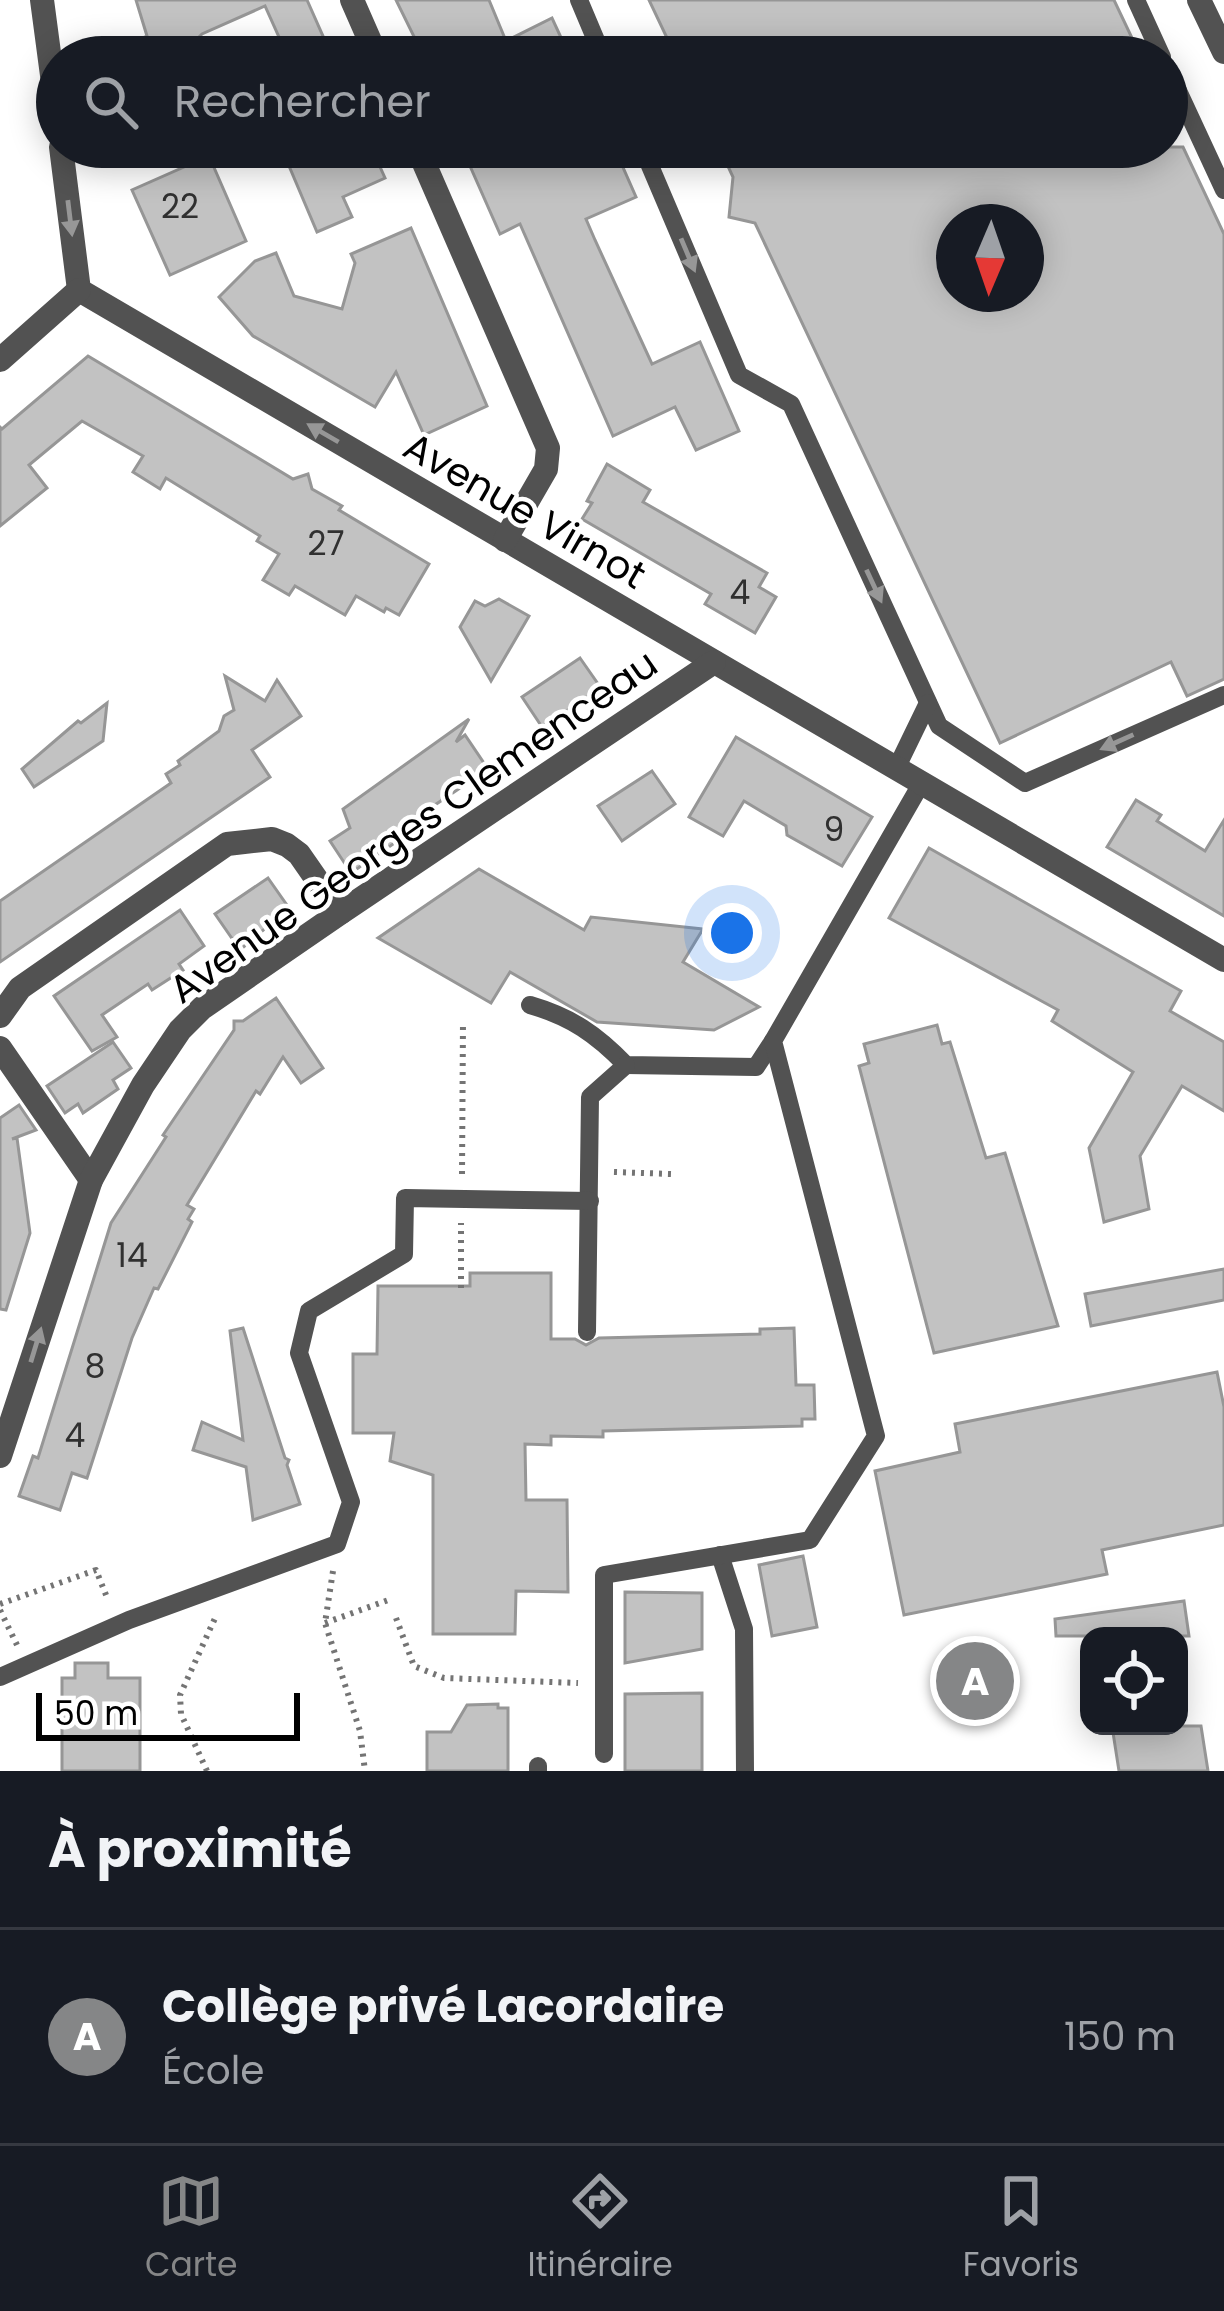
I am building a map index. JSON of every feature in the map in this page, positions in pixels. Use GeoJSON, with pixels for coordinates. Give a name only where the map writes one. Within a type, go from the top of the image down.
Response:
{"type":"FeatureCollection","features":[{"type":"Feature","properties":{"kind":"street"},"geometry":{"type":"LineString","coordinates":[[42,0],[47,36]]}},
{"type":"Feature","properties":{"kind":"street"},"geometry":{"type":"LineString","coordinates":[[352,0],[368,36]]}},
{"type":"Feature","properties":{"kind":"street"},"geometry":{"type":"LineString","coordinates":[[1199,0],[1224,52]]}},
{"type":"Feature","properties":{"kind":"street"},"geometry":{"type":"LineString","coordinates":[[0,360],[80,290],[65,168]]}},
{"type":"Feature","properties":{"kind":"street"},"geometry":{"type":"LineString","coordinates":[[426,168],[546,441],[546,469],[505,540]]}},
{"type":"Feature","properties":{"kind":"street","name":"Avenue Virnot"},"geometry":{"type":"LineString","coordinates":[[80,290],[1224,960]]}},
{"type":"Feature","properties":{"kind":"street","name":"Avenue Georges Clemenceau"},"geometry":{"type":"LineString","coordinates":[[0,1456],[91,1180],[143,1085],[180,1030],[202,1008],[714,662]]}},
{"type":"Feature","properties":{"kind":"street"},"geometry":{"type":"LineString","coordinates":[[0,1016],[20,988],[227,844],[272,839],[287,845],[340,913]]}},
{"type":"Feature","properties":{"kind":"street"},"geometry":{"type":"LineString","coordinates":[[0,1048],[91,1180]]}},
{"type":"Feature","properties":{"kind":"lane"},"geometry":{"type":"LineString","coordinates":[[579,0],[594,36]]}},
{"type":"Feature","properties":{"kind":"lane"},"geometry":{"type":"LineString","coordinates":[[1136,0],[1152,36]]}},
{"type":"Feature","properties":{"kind":"lane"},"geometry":{"type":"LineString","coordinates":[[1188,113],[1224,190]]}},
{"type":"Feature","properties":{"kind":"lane"},"geometry":{"type":"LineString","coordinates":[[651,168],[740,375],[791,404],[938,726],[1025,783],[1224,695]]}},
{"type":"Feature","properties":{"kind":"lane"},"geometry":{"type":"LineString","coordinates":[[896,770],[928,703]]}},
{"type":"Feature","properties":{"kind":"lane"},"geometry":{"type":"LineString","coordinates":[[586,1332],[590,1097],[626,1065],[756,1067],[921,784]]}},
{"type":"Feature","properties":{"kind":"lane"},"geometry":{"type":"LineString","coordinates":[[530,1005],[563,1015],[595,1033],[626,1065]]}},
{"type":"Feature","properties":{"kind":"lane"},"geometry":{"type":"LineString","coordinates":[[604,1754],[604,1575],[810,1540],[876,1436],[773,1041]]}},
{"type":"Feature","properties":{"kind":"lane"},"geometry":{"type":"LineString","coordinates":[[0,1677],[117,1624],[337,1544],[352,1502],[298,1354],[309,1311],[404,1254],[404,1198],[590,1201]]}},
{"type":"Feature","properties":{"kind":"lane"},"geometry":{"type":"LineString","coordinates":[[720,1556],[744,1629],[745,1771]]}},
{"type":"Feature","properties":{"kind":"path"},"geometry":{"type":"LineString","coordinates":[[461,1288],[463,1022]]}},
{"type":"Feature","properties":{"kind":"path"},"geometry":{"type":"LineString","coordinates":[[590,1172],[670,1174]]}},
{"type":"Feature","properties":{"kind":"path"},"geometry":{"type":"LineString","coordinates":[[337,1544],[325,1623],[360,1731],[365,1771]]}},
{"type":"Feature","properties":{"kind":"path"},"geometry":{"type":"LineString","coordinates":[[26,1665],[0,1607],[96,1570],[117,1624]]}},
{"type":"Feature","properties":{"kind":"path"},"geometry":{"type":"LineString","coordinates":[[207,1771],[181,1714],[179,1695],[228,1584]]}},
{"type":"Feature","properties":{"kind":"path"},"geometry":{"type":"LineString","coordinates":[[325,1623],[391,1599]]}},
{"type":"Feature","properties":{"kind":"path"},"geometry":{"type":"LineString","coordinates":[[396,1618],[414,1666],[444,1678],[604,1684]]}},
{"type":"Feature","properties":{"kind":"building"},"geometry":{"type":"Polygon","coordinates":[[[136,0],[307,0],[323,36],[279,36],[265,6],[200,36],[147,36],[136,0]]]}},
{"type":"Feature","properties":{"kind":"building"},"geometry":{"type":"Polygon","coordinates":[[[396,0],[489,0],[504,36],[414,36],[396,0]]]}},
{"type":"Feature","properties":{"kind":"building"},"geometry":{"type":"Polygon","coordinates":[[[649,0],[1114,0],[1131,36],[666,36],[649,0]]]}},
{"type":"Feature","properties":{"kind":"building"},"geometry":{"type":"Polygon","coordinates":[[[552,18],[560,36],[516,36],[552,18]]]}},
{"type":"Feature","properties":{"kind":"building"},"geometry":{"type":"Polygon","coordinates":[[[1188,158],[1224,234],[1224,679],[1187,696],[1171,662],[1000,743],[755,223],[729,217],[733,177],[729,168],[1188,168],[1188,158]]]}},
{"type":"Feature","properties":{"kind":"building"},"geometry":{"type":"Polygon","coordinates":[[[182,168],[214,168],[246,241],[170,275],[132,190],[182,168]]]}},
{"type":"Feature","properties":{"kind":"building"},"geometry":{"type":"Polygon","coordinates":[[[290,168],[380,168],[385,178],[343,197],[352,217],[317,232],[290,168]]]}},
{"type":"Feature","properties":{"kind":"building"},"geometry":{"type":"Polygon","coordinates":[[[471,168],[623,168],[636,197],[586,219],[595,240],[652,364],[700,342],[739,431],[696,450],[675,407],[613,436],[520,224],[500,234],[471,168]]]}},
{"type":"Feature","properties":{"kind":"building"},"geometry":{"type":"Polygon","coordinates":[[[411,228],[487,406],[424,435],[396,372],[375,407],[253,336],[219,297],[255,261],[276,253],[294,296],[342,309],[355,263],[351,254],[411,228]]]}},
{"type":"Feature","properties":{"kind":"building"},"geometry":{"type":"Polygon","coordinates":[[[88,356],[293,479],[308,474],[312,489],[342,506],[339,510],[429,564],[399,615],[356,596],[345,615],[295,586],[289,595],[263,580],[279,554],[257,541],[260,536],[166,478],[160,489],[133,472],[143,456],[82,421],[29,465],[47,488],[0,526],[0,427],[88,356]]]}},
{"type":"Feature","properties":{"kind":"building"},"geometry":{"type":"Polygon","coordinates":[[[607,464],[650,490],[643,502],[767,573],[759,587],[776,597],[755,633],[705,604],[711,594],[582,519],[607,464]]]}},
{"type":"Feature","properties":{"kind":"building"},"geometry":{"type":"Polygon","coordinates":[[[499,599],[529,616],[491,681],[460,627],[475,601],[485,606],[499,599]]]}},
{"type":"Feature","properties":{"kind":"building"},"geometry":{"type":"Polygon","coordinates":[[[580,658],[601,688],[542,727],[522,697],[580,658]]]}},
{"type":"Feature","properties":{"kind":"building"},"geometry":{"type":"Polygon","coordinates":[[[225,676],[265,701],[277,680],[301,716],[252,750],[270,777],[0,962],[0,901],[171,783],[166,774],[219,731],[224,716],[234,710],[225,676]]]}},
{"type":"Feature","properties":{"kind":"building"},"geometry":{"type":"Polygon","coordinates":[[[107,703],[103,741],[34,787],[22,769],[107,703]]]}},
{"type":"Feature","properties":{"kind":"building"},"geometry":{"type":"Polygon","coordinates":[[[469,719],[456,742],[465,735],[488,769],[429,809],[434,816],[351,873],[330,841],[350,828],[343,809],[469,719]]]}},
{"type":"Feature","properties":{"kind":"building"},"geometry":{"type":"Polygon","coordinates":[[[736,737],[872,817],[842,866],[787,835],[786,826],[744,801],[723,836],[689,817],[736,737]]]}},
{"type":"Feature","properties":{"kind":"building"},"geometry":{"type":"Polygon","coordinates":[[[652,771],[675,804],[622,841],[598,806],[652,771]]]}},
{"type":"Feature","properties":{"kind":"building"},"geometry":{"type":"Polygon","coordinates":[[[1136,800],[1161,815],[1157,821],[1205,851],[1224,820],[1224,916],[1107,847],[1136,800]]]}},
{"type":"Feature","properties":{"kind":"building"},"geometry":{"type":"Polygon","coordinates":[[[929,848],[1181,991],[1170,1011],[1224,1042],[1224,1111],[1182,1086],[1140,1156],[1149,1209],[1104,1222],[1089,1148],[1133,1072],[1052,1021],[1058,1010],[889,918],[929,848]]]}},
{"type":"Feature","properties":{"kind":"building"},"geometry":{"type":"Polygon","coordinates":[[[479,869],[584,930],[591,917],[703,929],[683,962],[759,1007],[714,1030],[597,1022],[510,972],[491,1003],[378,938],[479,869]]]}},
{"type":"Feature","properties":{"kind":"building"},"geometry":{"type":"Polygon","coordinates":[[[268,878],[289,908],[240,950],[215,914],[268,878]]]}},
{"type":"Feature","properties":{"kind":"building"},"geometry":{"type":"Polygon","coordinates":[[[180,910],[204,946],[179,964],[183,970],[152,990],[148,984],[102,1015],[117,1037],[92,1051],[54,996],[180,910]]]}},
{"type":"Feature","properties":{"kind":"building"},"geometry":{"type":"Polygon","coordinates":[[[276,998],[323,1068],[301,1083],[283,1057],[260,1094],[256,1091],[187,1205],[194,1209],[188,1219],[192,1222],[132,1338],[87,1478],[72,1473],[60,1510],[19,1496],[33,1456],[38,1458],[111,1223],[234,1030],[234,1021],[243,1021],[276,998]]]}},
{"type":"Feature","properties":{"kind":"building"},"geometry":{"type":"Polygon","coordinates":[[[937,1025],[942,1044],[950,1042],[986,1158],[1005,1153],[1058,1326],[934,1353],[859,1066],[869,1063],[864,1044],[937,1025]]]}},
{"type":"Feature","properties":{"kind":"building"},"geometry":{"type":"Polygon","coordinates":[[[113,1042],[131,1068],[113,1080],[118,1089],[83,1113],[78,1104],[65,1113],[47,1086],[113,1042]]]}},
{"type":"Feature","properties":{"kind":"building"},"geometry":{"type":"Polygon","coordinates":[[[19,1105],[36,1130],[12,1139],[17,1138],[30,1233],[6,1310],[0,1309],[0,1118],[19,1105]]]}},
{"type":"Feature","properties":{"kind":"building"},"geometry":{"type":"Polygon","coordinates":[[[1224,1269],[1224,1300],[1091,1326],[1085,1294],[1224,1269]]]}},
{"type":"Feature","properties":{"kind":"building"},"geometry":{"type":"Polygon","coordinates":[[[470,1273],[551,1273],[551,1339],[575,1339],[586,1345],[599,1338],[760,1334],[760,1329],[794,1328],[796,1385],[814,1385],[815,1419],[802,1419],[802,1426],[603,1431],[603,1437],[551,1436],[551,1445],[525,1444],[526,1500],[567,1500],[568,1592],[516,1591],[515,1634],[433,1634],[433,1475],[390,1461],[394,1433],[353,1433],[353,1354],[377,1354],[378,1286],[470,1286],[470,1273]]]}},
{"type":"Feature","properties":{"kind":"building"},"geometry":{"type":"Polygon","coordinates":[[[243,1328],[300,1504],[253,1520],[246,1467],[193,1450],[202,1422],[243,1440],[230,1331],[243,1328]]]}},
{"type":"Feature","properties":{"kind":"building"},"geometry":{"type":"Polygon","coordinates":[[[1217,1372],[1224,1407],[1224,1525],[1102,1550],[1107,1574],[904,1615],[875,1471],[960,1452],[955,1424],[1217,1372]]]}},
{"type":"Feature","properties":{"kind":"building"},"geometry":{"type":"Polygon","coordinates":[[[803,1556],[817,1627],[772,1636],[759,1565],[803,1556]]]}},
{"type":"Feature","properties":{"kind":"building"},"geometry":{"type":"Polygon","coordinates":[[[625,1592],[702,1593],[702,1649],[625,1663],[625,1592]]]}},
{"type":"Feature","properties":{"kind":"building"},"geometry":{"type":"Polygon","coordinates":[[[1184,1601],[1188,1627],[1080,1627],[1080,1636],[1056,1636],[1055,1619],[1184,1601]]]}},
{"type":"Feature","properties":{"kind":"building"},"geometry":{"type":"Polygon","coordinates":[[[75,1663],[108,1663],[108,1678],[140,1678],[140,1771],[62,1771],[62,1678],[75,1678],[75,1663]]]}},
{"type":"Feature","properties":{"kind":"building"},"geometry":{"type":"Polygon","coordinates":[[[702,1693],[702,1771],[625,1771],[625,1694],[702,1693]]]}},
{"type":"Feature","properties":{"kind":"building"},"geometry":{"type":"Polygon","coordinates":[[[498,1704],[498,1708],[508,1708],[508,1771],[427,1771],[427,1732],[451,1732],[467,1705],[498,1704]]]}},
{"type":"Feature","properties":{"kind":"building"},"geometry":{"type":"Polygon","coordinates":[[[1188,1726],[1201,1726],[1208,1771],[1119,1771],[1113,1735],[1188,1735],[1188,1726]]]}},
{"type":"Feature","properties":{"kind":"place","name":"Collège privé Lacordaire"},"geometry":{"type":"Point","coordinates":[975,1681]}}]}
